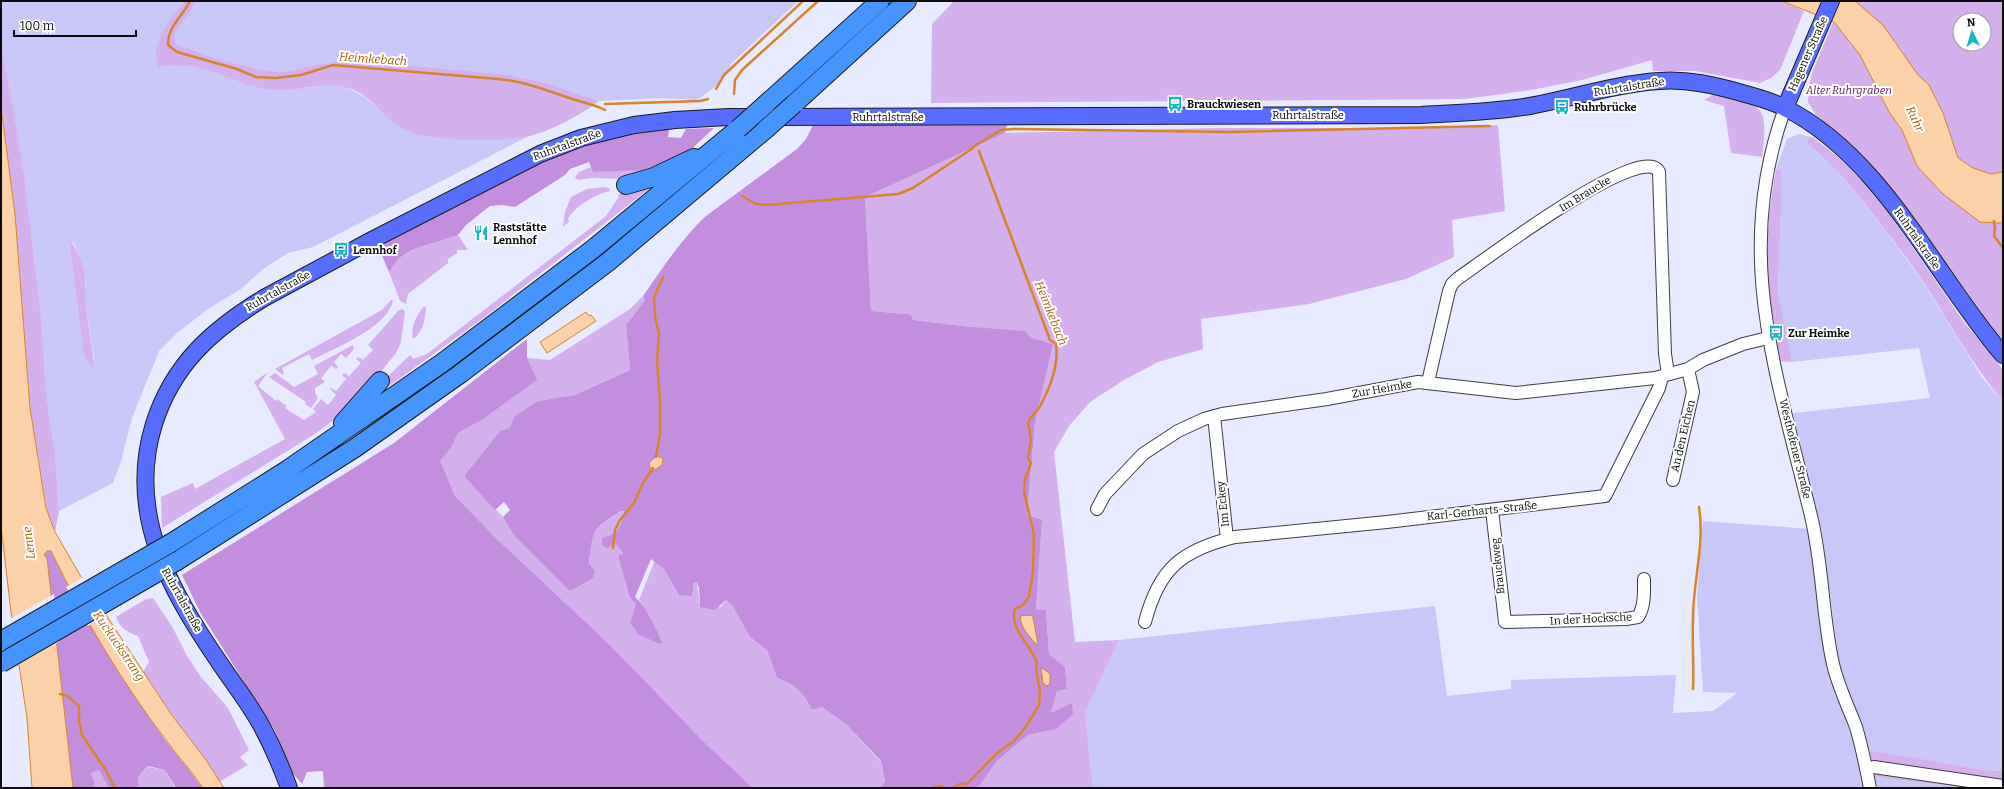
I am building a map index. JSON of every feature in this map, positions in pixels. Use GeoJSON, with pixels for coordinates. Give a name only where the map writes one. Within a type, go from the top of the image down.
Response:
{"type":"FeatureCollection","features":[{"type":"Feature","properties":{"kind":"highway"},"geometry":{"type":"LineString","coordinates":[[1,641],[171,543],[287,470],[436,368],[593,249],[718,147],[880,1]]}},
{"type":"Feature","properties":{"kind":"highway"},"geometry":{"type":"LineString","coordinates":[[1,663],[177,561],[349,452],[460,374],[608,262],[766,129],[907,1]]}},
{"type":"Feature","properties":{"kind":"highway"},"geometry":{"type":"LineString","coordinates":[[626,185],[654,177],[718,147]]}},
{"type":"Feature","properties":{"kind":"highway"},"geometry":{"type":"LineString","coordinates":[[287,470],[345,421],[380,381]]}},
{"type":"Feature","properties":{"kind":"main road","name":"Hagener Straße"},"geometry":{"type":"LineString","coordinates":[[1785,108],[1831,1]]}},
{"type":"Feature","properties":{"kind":"main road","name":"Ruhrtalstraße"},"geometry":{"type":"LineString","coordinates":[[289,788],[273,748],[261,724],[194,624],[158,556],[147,510],[145,473],[151,434],[166,394],[188,360],[214,332],[236,315],[364,244],[533,157],[581,138],[628,126],[655,121],[728,116],[1421,115],[1507,109],[1638,83],[1670,80],[1698,82],[1715,85],[1785,108],[1808,121],[1839,146],[1890,200],[1959,298],[2003,355]]}},
{"type":"Feature","properties":{"kind":"street","name":"Westhofener Straße"},"geometry":{"type":"LineString","coordinates":[[1785,108],[1774,142],[1762,200],[1759,241],[1762,290],[1768,338],[1814,530],[1833,666],[1860,738],[1870,788]]}},
{"type":"Feature","properties":{"kind":"street","name":"Im Braucke"},"geometry":{"type":"LineString","coordinates":[[1428,382],[1449,291],[1452,284],[1457,279],[1584,191],[1616,175],[1635,168],[1651,166],[1655,167],[1659,172],[1665,376]]}},
{"type":"Feature","properties":{"kind":"street","name":"Zur Heimke"},"geometry":{"type":"LineString","coordinates":[[1097,509],[1105,494],[1143,454],[1178,431],[1214,416],[1229,412],[1327,399],[1407,383],[1428,382],[1483,391],[1516,393],[1665,376],[1688,369],[1704,360],[1743,344],[1768,338]]}},
{"type":"Feature","properties":{"kind":"street","name":"An den Eichen"},"geometry":{"type":"LineString","coordinates":[[1673,480],[1693,392],[1688,369]]}},
{"type":"Feature","properties":{"kind":"street","name":"Karl-Gerharts-Straße"},"geometry":{"type":"LineString","coordinates":[[1227,539],[1605,496],[1665,376]]}},
{"type":"Feature","properties":{"kind":"street","name":"Im Eckey"},"geometry":{"type":"LineString","coordinates":[[1145,622],[1157,586],[1167,572],[1188,554],[1204,546],[1227,539],[1214,416]]}},
{"type":"Feature","properties":{"kind":"street","name":"Brauckweg"},"geometry":{"type":"LineString","coordinates":[[1492,510],[1505,622]]}},
{"type":"Feature","properties":{"kind":"street","name":"In der Hocksche"},"geometry":{"type":"LineString","coordinates":[[1505,622],[1626,619],[1638,617],[1641,612],[1644,597],[1644,579]]}},
{"type":"Feature","properties":{"kind":"street"},"geometry":{"type":"LineString","coordinates":[[1866,769],[1874,767],[2003,786]]}},
{"type":"Feature","properties":{"kind":"shaded area"},"geometry":{"type":"Polygon","coordinates":[[[1,1],[185,1],[172,19],[158,67],[181,66],[202,68],[221,74],[306,88],[328,85],[346,87],[363,96],[401,128],[490,139],[527,137],[313,247],[288,253],[263,269],[241,289],[208,309],[177,333],[159,351],[132,418],[121,461],[113,483],[59,511],[55,455],[46,392],[42,325],[25,180],[10,89],[1,49],[1,1]],[[69,241],[84,356],[94,370],[94,356],[86,307],[86,282],[83,266],[74,243],[69,241]]]}},
{"type":"Feature","properties":{"kind":"shaded area"},"geometry":{"type":"Polygon","coordinates":[[[197,1],[798,1],[731,64],[721,82],[697,100],[660,98],[599,101],[549,84],[511,75],[353,60],[324,63],[284,72],[257,69],[215,58],[176,44],[175,34],[197,1]]]}},
{"type":"Feature","properties":{"kind":"shaded area"},"geometry":{"type":"Polygon","coordinates":[[[814,123],[1006,123],[1007,125],[1005,133],[865,197],[871,311],[907,314],[911,315],[913,320],[971,327],[1025,331],[1031,338],[1053,344],[1035,423],[1027,515],[1042,520],[1036,610],[1046,610],[1049,654],[1065,667],[1067,689],[1057,691],[1051,713],[1072,703],[1073,714],[1056,729],[1028,735],[997,761],[980,785],[974,788],[879,788],[885,782],[881,761],[846,724],[822,707],[812,710],[806,698],[799,690],[777,678],[767,650],[750,637],[732,605],[726,600],[715,610],[700,607],[699,588],[697,582],[693,583],[693,591],[691,596],[679,595],[664,569],[651,559],[635,597],[647,612],[662,643],[659,644],[639,635],[630,623],[636,604],[630,598],[618,556],[623,553],[615,543],[607,548],[602,545],[602,538],[616,532],[620,526],[624,511],[621,511],[604,522],[596,531],[593,536],[589,563],[595,571],[593,578],[570,591],[513,534],[503,517],[510,510],[504,502],[495,510],[464,476],[500,431],[509,428],[515,416],[538,401],[575,395],[630,370],[626,325],[645,300],[643,296],[673,254],[688,234],[706,216],[797,149],[806,139],[814,123]]]}},
{"type":"Feature","properties":{"kind":"shaded area"},"geometry":{"type":"Polygon","coordinates":[[[714,128],[682,158],[642,170],[593,172],[589,162],[570,169],[565,175],[515,207],[502,205],[490,206],[466,225],[458,235],[411,250],[398,259],[389,272],[380,251],[386,242],[467,197],[525,168],[583,145],[624,134],[663,129],[669,130],[668,137],[681,138],[686,129],[714,128]]]}},
{"type":"Feature","properties":{"kind":"shaded area"},"geometry":{"type":"Polygon","coordinates":[[[1799,134],[1812,137],[1807,142],[1823,155],[1856,193],[1887,233],[1919,276],[1983,379],[2003,401],[2003,770],[1989,771],[1913,757],[1870,751],[1839,666],[1822,532],[1793,413],[1930,398],[1919,348],[1792,362],[1778,292],[1782,181],[1781,170],[1776,169],[1787,139],[1799,134]]]}},
{"type":"Feature","properties":{"kind":"shaded area"},"geometry":{"type":"Polygon","coordinates":[[[527,339],[527,358],[537,380],[480,421],[458,433],[452,446],[440,461],[455,496],[497,539],[609,644],[703,741],[753,788],[324,788],[323,771],[307,772],[302,784],[290,770],[275,731],[200,612],[182,575],[394,443],[527,339]]]}},
{"type":"Feature","properties":{"kind":"shaded area"},"geometry":{"type":"Polygon","coordinates":[[[1703,521],[1810,529],[1824,651],[1830,677],[1854,741],[1864,788],[1093,788],[1085,713],[1119,640],[1435,606],[1447,696],[1511,689],[1511,680],[1676,675],[1673,713],[1713,711],[1737,693],[1703,692],[1697,596],[1703,521]]]}},
{"type":"Feature","properties":{"kind":"shaded area"},"geometry":{"type":"Polygon","coordinates":[[[47,551],[51,551],[76,600],[104,648],[134,694],[165,740],[202,788],[176,788],[165,770],[148,766],[138,777],[139,788],[109,788],[99,770],[91,773],[95,784],[93,788],[73,788],[47,558],[44,555],[47,551]]]}},
{"type":"Feature","properties":{"kind":"shaded area"},"geometry":{"type":"Polygon","coordinates":[[[1875,777],[1966,788],[1878,788],[1875,777]]]}},
{"type":"Feature","properties":{"kind":"green space"},"geometry":{"type":"Polygon","coordinates":[[[185,1],[197,1],[175,34],[176,44],[215,58],[257,69],[284,72],[324,63],[353,60],[511,75],[549,84],[599,101],[584,112],[544,132],[526,137],[499,140],[462,140],[412,133],[394,123],[361,94],[345,87],[320,86],[285,90],[266,89],[198,68],[181,66],[158,67],[156,51],[160,37],[185,1]]]}},
{"type":"Feature","properties":{"kind":"green space"},"geometry":{"type":"Polygon","coordinates":[[[954,1],[1782,1],[1804,11],[1780,70],[1771,78],[1760,83],[1695,71],[1653,71],[1652,60],[1582,80],[1531,90],[1465,99],[931,103],[932,24],[954,1]]]}},
{"type":"Feature","properties":{"kind":"green space"},"geometry":{"type":"Polygon","coordinates":[[[1842,1],[2003,1],[2003,342],[1900,199],[1876,171],[1843,137],[1816,115],[1808,102],[1809,85],[1812,73],[1842,1]]]}},
{"type":"Feature","properties":{"kind":"green space"},"geometry":{"type":"Polygon","coordinates":[[[1,49],[10,89],[25,180],[42,325],[46,392],[55,455],[59,511],[55,532],[46,508],[30,408],[15,214],[1,107],[1,49]]]}},
{"type":"Feature","properties":{"kind":"green space"},"geometry":{"type":"Polygon","coordinates":[[[1714,94],[1743,101],[1759,109],[1763,116],[1764,126],[1762,157],[1731,153],[1724,106],[1704,100],[1714,94]]]}},
{"type":"Feature","properties":{"kind":"green space"},"geometry":{"type":"Polygon","coordinates":[[[1498,125],[1505,211],[1452,220],[1454,257],[1406,279],[1309,304],[1201,319],[1203,349],[1158,362],[1124,380],[1090,402],[1069,426],[1054,452],[1075,642],[1119,640],[1085,713],[1093,788],[974,788],[980,785],[997,761],[1028,735],[1056,729],[1051,713],[1057,691],[1067,689],[1065,667],[1049,654],[1046,610],[1036,610],[1042,520],[1027,515],[1035,423],[1053,344],[971,327],[913,320],[907,314],[871,311],[865,197],[1005,133],[1219,128],[1447,128],[1498,125]]]}},
{"type":"Feature","properties":{"kind":"green space"},"geometry":{"type":"Polygon","coordinates":[[[1812,137],[1836,156],[1858,177],[1878,200],[1915,250],[1967,326],[1998,363],[2003,371],[2003,401],[1980,372],[1920,277],[1901,251],[1847,182],[1817,151],[1806,142],[1812,137]]]}},
{"type":"Feature","properties":{"kind":"green space"},"geometry":{"type":"Polygon","coordinates":[[[682,158],[624,179],[592,178],[578,180],[575,177],[579,172],[591,167],[593,172],[682,158]]]}},
{"type":"Feature","properties":{"kind":"green space"},"geometry":{"type":"Polygon","coordinates":[[[1776,169],[1781,170],[1782,181],[1778,292],[1792,362],[1778,361],[1777,334],[1770,308],[1768,287],[1768,236],[1776,169]]]}},
{"type":"Feature","properties":{"kind":"green space"},"geometry":{"type":"Polygon","coordinates":[[[648,186],[650,188],[486,316],[374,397],[389,375],[409,356],[411,355],[413,359],[427,354],[606,216],[619,197],[618,195],[628,189],[648,186]]]}},
{"type":"Feature","properties":{"kind":"green space"},"geometry":{"type":"Polygon","coordinates":[[[603,187],[609,188],[610,191],[592,198],[581,205],[571,214],[568,219],[569,222],[563,227],[565,212],[571,197],[587,189],[603,187]]]}},
{"type":"Feature","properties":{"kind":"green space"},"geometry":{"type":"Polygon","coordinates":[[[458,235],[468,250],[457,250],[457,253],[448,259],[448,263],[408,294],[406,304],[400,301],[389,272],[398,259],[411,250],[458,235]]]}},
{"type":"Feature","properties":{"kind":"green space"},"geometry":{"type":"Polygon","coordinates":[[[69,240],[77,252],[84,271],[86,306],[94,371],[84,356],[69,240]]]}},
{"type":"Feature","properties":{"kind":"green space"},"geometry":{"type":"Polygon","coordinates":[[[643,296],[645,300],[626,325],[630,370],[575,395],[538,401],[516,416],[509,428],[500,431],[464,476],[503,517],[513,534],[595,571],[589,563],[593,536],[604,522],[624,511],[620,526],[616,532],[602,538],[615,543],[623,553],[618,556],[630,598],[636,604],[630,623],[639,635],[659,644],[650,618],[639,600],[655,560],[664,569],[679,595],[693,591],[693,583],[697,582],[700,607],[721,607],[726,600],[732,605],[750,637],[767,650],[777,678],[799,690],[806,698],[812,710],[822,707],[846,724],[881,762],[885,782],[879,788],[753,788],[703,741],[609,644],[497,539],[455,496],[439,461],[452,446],[458,433],[480,421],[527,358],[550,360],[630,309],[643,296]]]}},
{"type":"Feature","properties":{"kind":"green space"},"geometry":{"type":"Polygon","coordinates":[[[391,300],[393,300],[389,310],[381,320],[359,336],[312,360],[309,354],[282,368],[283,375],[275,369],[382,310],[391,300]]]}},
{"type":"Feature","properties":{"kind":"green space"},"geometry":{"type":"Polygon","coordinates":[[[424,306],[426,308],[423,325],[419,333],[413,339],[413,326],[424,306]]]}},
{"type":"Feature","properties":{"kind":"green space"},"geometry":{"type":"Polygon","coordinates":[[[402,309],[405,311],[401,342],[396,353],[355,404],[315,434],[162,528],[161,497],[193,483],[195,489],[285,439],[254,382],[268,372],[258,386],[276,401],[277,399],[287,406],[285,408],[304,420],[316,412],[313,409],[321,399],[328,405],[336,395],[330,389],[331,388],[336,391],[346,379],[342,375],[344,373],[349,376],[361,363],[356,359],[358,357],[363,360],[373,350],[368,345],[399,310],[402,309]]]}},
{"type":"Feature","properties":{"kind":"green space"},"geometry":{"type":"Polygon","coordinates":[[[353,345],[354,349],[346,358],[341,354],[334,362],[338,367],[336,369],[331,366],[321,378],[325,382],[315,388],[315,393],[318,398],[311,408],[305,404],[306,402],[269,377],[275,373],[294,387],[318,374],[314,366],[353,345]]]}},
{"type":"Feature","properties":{"kind":"green space"},"geometry":{"type":"Polygon","coordinates":[[[153,598],[173,628],[187,656],[201,677],[228,708],[249,750],[240,757],[248,765],[219,782],[206,760],[171,714],[143,672],[149,662],[138,636],[124,629],[116,617],[146,599],[153,598]]]}},
{"type":"Feature","properties":{"kind":"green space"},"geometry":{"type":"Polygon","coordinates":[[[1870,751],[1913,757],[1989,771],[2003,770],[2003,788],[1966,788],[1875,777],[1870,751]]]}},
{"type":"Feature","properties":{"kind":"green space"},"geometry":{"type":"Polygon","coordinates":[[[148,767],[165,770],[175,788],[139,788],[138,777],[148,767]]]}},
{"type":"Feature","properties":{"kind":"green space"},"geometry":{"type":"Polygon","coordinates":[[[99,770],[109,788],[93,788],[95,784],[91,773],[99,770]]]}},
{"type":"Feature","properties":{"kind":"water","name":"Ruhr"},"geometry":{"type":"Polygon","coordinates":[[[1782,1],[1855,1],[1883,25],[1918,75],[1929,85],[1943,113],[1958,158],[1973,168],[1991,174],[2003,172],[2003,221],[2000,223],[1980,222],[1943,194],[1917,166],[1902,130],[1889,112],[1860,55],[1834,22],[1782,1]]]}},
{"type":"Feature","properties":{"kind":"water"},"geometry":{"type":"Polygon","coordinates":[[[1,107],[15,214],[30,408],[46,508],[55,532],[80,575],[171,714],[206,760],[224,788],[203,788],[149,718],[118,672],[76,600],[51,551],[47,551],[44,555],[47,558],[73,788],[32,788],[27,718],[11,612],[1,526],[1,107]]]}},
{"type":"Feature","properties":{"kind":"water"},"geometry":{"type":"Polygon","coordinates":[[[586,312],[596,321],[547,353],[540,342],[586,312]]]}},
{"type":"Feature","properties":{"kind":"water"},"geometry":{"type":"Polygon","coordinates":[[[656,456],[663,458],[662,465],[653,471],[651,470],[649,463],[656,456]]]}},
{"type":"Feature","properties":{"kind":"water"},"geometry":{"type":"Polygon","coordinates":[[[1031,615],[1033,617],[1038,644],[1036,644],[1023,628],[1020,616],[1031,615]]]}},
{"type":"Feature","properties":{"kind":"water"},"geometry":{"type":"Polygon","coordinates":[[[1041,667],[1050,674],[1050,683],[1047,686],[1043,683],[1041,667]]]}},
{"type":"Feature","properties":{"kind":"pier"},"geometry":{"type":"Polygon","coordinates":[[[83,577],[107,615],[88,626],[66,587],[83,577]]]}},
{"type":"Feature","properties":{"kind":"pier"},"geometry":{"type":"Polygon","coordinates":[[[54,594],[59,642],[17,666],[10,619],[54,594]]]}},
{"type":"Feature","properties":{"kind":"waterway","name":"Heimkebach"},"geometry":{"type":"LineString","coordinates":[[190,1],[173,27],[168,39],[168,45],[177,52],[237,69],[256,77],[276,78],[301,75],[333,65],[509,80],[530,85],[605,110]]}},
{"type":"Feature","properties":{"kind":"waterway"},"geometry":{"type":"LineString","coordinates":[[716,89],[724,75],[803,1]]}},
{"type":"Feature","properties":{"kind":"waterway"},"geometry":{"type":"LineString","coordinates":[[734,94],[735,80],[742,70],[818,1]]}},
{"type":"Feature","properties":{"kind":"waterway"},"geometry":{"type":"LineString","coordinates":[[605,104],[700,101],[708,99]]}},
{"type":"Feature","properties":{"kind":"waterway"},"geometry":{"type":"LineString","coordinates":[[973,147],[1001,130],[1014,129],[1230,132],[1490,126]]}},
{"type":"Feature","properties":{"kind":"waterway","name":"Heimkebach"},"geometry":{"type":"LineString","coordinates":[[742,196],[756,204],[767,205],[898,194],[913,188],[973,148]]}},
{"type":"Feature","properties":{"kind":"waterway","name":"Heimkebach"},"geometry":{"type":"LineString","coordinates":[[953,788],[960,784],[967,784],[996,754],[1014,741],[1025,728],[1039,705],[1040,692],[1036,668],[1037,663],[1018,630],[1014,617],[1015,609],[1023,605],[1029,597],[1033,571],[1034,535],[1024,491],[1025,480],[1031,463],[1028,458],[1031,439],[1028,423],[1039,408],[1050,385],[1055,369],[1057,352],[1056,344],[1050,340],[979,151]]}},
{"type":"Feature","properties":{"kind":"waterway","name":"Alter Ruhrgraben"},"geometry":{"type":"LineString","coordinates":[[1994,221],[1994,236],[2003,248]]}},
{"type":"Feature","properties":{"kind":"waterway"},"geometry":{"type":"LineString","coordinates":[[656,457],[660,434],[660,400],[657,362],[659,333],[655,317],[654,297],[663,277]]}},
{"type":"Feature","properties":{"kind":"waterway"},"geometry":{"type":"LineString","coordinates":[[613,548],[615,530],[620,520],[634,503],[643,483],[653,468]]}},
{"type":"Feature","properties":{"kind":"waterway"},"geometry":{"type":"LineString","coordinates":[[1693,689],[1694,604],[1701,535],[1699,507]]}},
{"type":"Feature","properties":{"kind":"waterway"},"geometry":{"type":"LineString","coordinates":[[60,694],[69,697],[79,706],[79,721],[82,735],[105,769],[115,788]]}},
{"type":"Feature","properties":{"kind":"waterway"},"geometry":{"type":"LineString","coordinates":[[934,787],[941,786],[944,788]]}},
{"type":"Feature","properties":{"kind":"place","name":"Brauckwiesen"},"geometry":{"type":"Point","coordinates":[1175,104]}},
{"type":"Feature","properties":{"kind":"place","name":"Ruhrbrücke"},"geometry":{"type":"Point","coordinates":[1562,107]}},
{"type":"Feature","properties":{"kind":"place","name":"Raststätte Lennhof"},"geometry":{"type":"Point","coordinates":[481,233]}},
{"type":"Feature","properties":{"kind":"place","name":"Lennhof"},"geometry":{"type":"Point","coordinates":[341,250]}},
{"type":"Feature","properties":{"kind":"place","name":"Zur Heimke"},"geometry":{"type":"Point","coordinates":[1776,333]}},
{"type":"Feature","properties":{"kind":"water label","name":"Lenne"},"geometry":{"type":"Point","coordinates":[29,543]}},
{"type":"Feature","properties":{"kind":"water label","name":"Kuckuckstrang"},"geometry":{"type":"Point","coordinates":[119,646]}}]}
